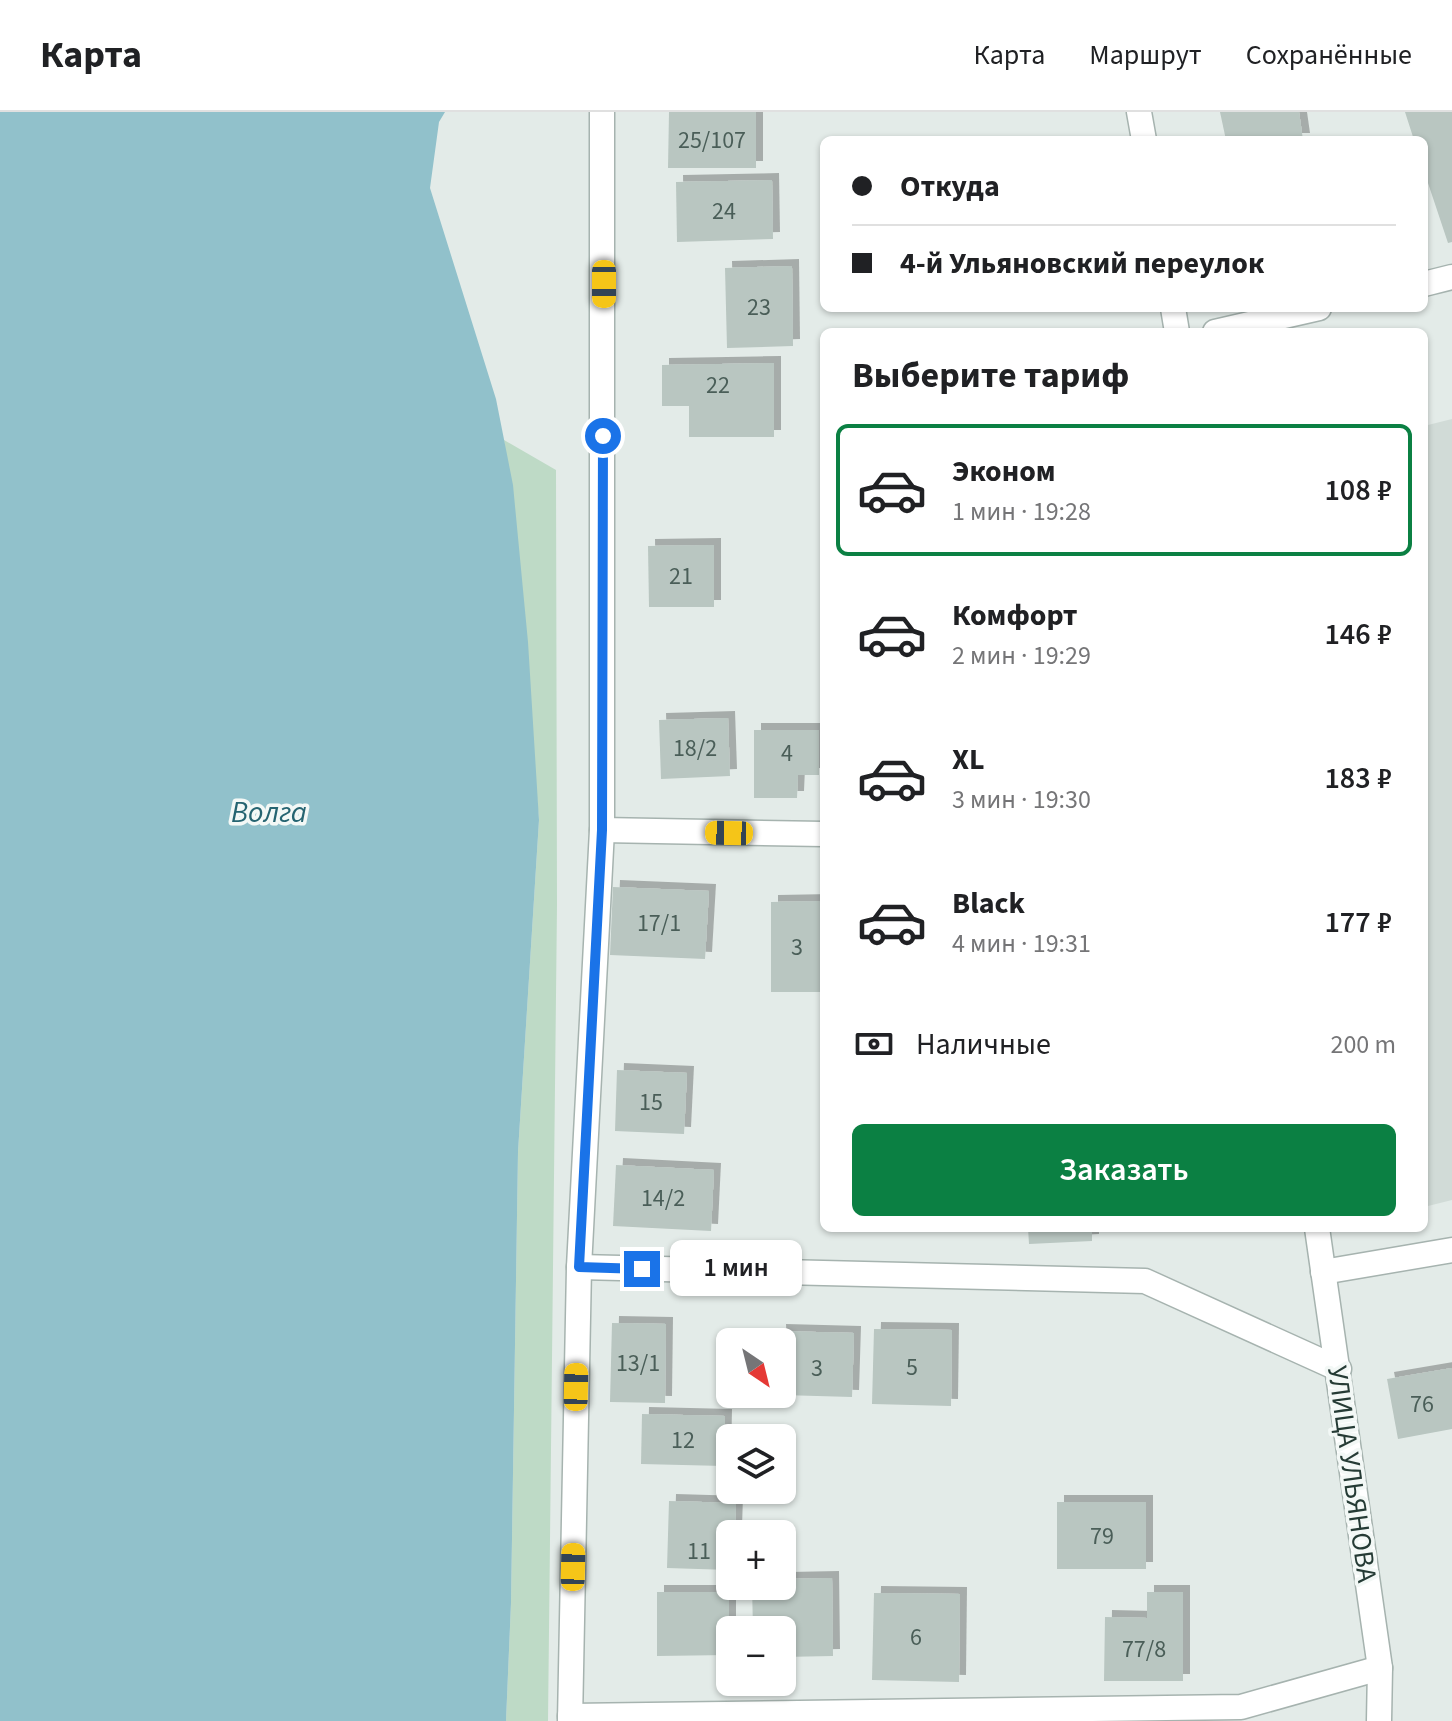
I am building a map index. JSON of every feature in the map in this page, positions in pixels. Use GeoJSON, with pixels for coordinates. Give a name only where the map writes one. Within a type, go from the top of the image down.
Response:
{"type":"FeatureCollection","features":[{"type":"Feature","properties":{"kind":"street"},"geometry":{"type":"LineString","coordinates":[[602,112],[602,830],[579,1267],[570,1719],[1241,1707],[1380,1668]]}},
{"type":"Feature","properties":{"kind":"street"},"geometry":{"type":"LineString","coordinates":[[1139,112],[1143,136]]}},
{"type":"Feature","properties":{"kind":"street"},"geometry":{"type":"LineString","coordinates":[[1428,283],[1452,277]]}},
{"type":"Feature","properties":{"kind":"street"},"geometry":{"type":"LineString","coordinates":[[1232,328],[1302,312]]}},
{"type":"Feature","properties":{"kind":"street"},"geometry":{"type":"LineString","coordinates":[[602,830],[820,834]]}},
{"type":"Feature","properties":{"kind":"street","name":"УЛИЦА УЛЬЯНОВА"},"geometry":{"type":"LineString","coordinates":[[1318,1232],[1380,1668],[1379,1721]]}},
{"type":"Feature","properties":{"kind":"street"},"geometry":{"type":"LineString","coordinates":[[1323,1272],[1452,1250]]}},
{"type":"Feature","properties":{"kind":"street"},"geometry":{"type":"LineString","coordinates":[[579,1267],[1145,1281],[1339,1369]]}},
{"type":"Feature","properties":{"kind":"shaded area"},"geometry":{"type":"Polygon","coordinates":[[[1452,419],[1452,1200],[1428,1206],[1428,425],[1452,419]]]}},
{"type":"Feature","properties":{"kind":"green space"},"geometry":{"type":"Polygon","coordinates":[[[504,440],[556,470],[557,905],[548,1721],[506,1721],[511,1603],[518,1152],[539,820],[504,440]]]}},
{"type":"Feature","properties":{"kind":"water","name":"Волга"},"geometry":{"type":"Polygon","coordinates":[[[0,112],[445,112],[439,122],[430,188],[496,399],[513,485],[528,642],[539,820],[518,1152],[511,1603],[506,1721],[0,1721],[0,112]]]}},
{"type":"Feature","properties":{"kind":"building"},"geometry":{"type":"Polygon","coordinates":[[[669,112],[756,112],[756,168],[668,168],[669,112]]]}},
{"type":"Feature","properties":{"kind":"building"},"geometry":{"type":"Polygon","coordinates":[[[1220,112],[1299,112],[1302,136],[1225,136],[1220,112]]]}},
{"type":"Feature","properties":{"kind":"building"},"geometry":{"type":"Polygon","coordinates":[[[1405,112],[1452,112],[1452,242],[1448,243],[1428,183],[1428,136],[1413,136],[1405,112]]]}},
{"type":"Feature","properties":{"kind":"building"},"geometry":{"type":"Polygon","coordinates":[[[772,180],[773,239],[677,242],[676,182],[772,180]]]}},
{"type":"Feature","properties":{"kind":"building"},"geometry":{"type":"Polygon","coordinates":[[[792,266],[793,346],[727,348],[725,268],[792,266]]]}},
{"type":"Feature","properties":{"kind":"building"},"geometry":{"type":"Polygon","coordinates":[[[774,363],[774,437],[689,437],[689,406],[662,406],[662,365],[774,363]]]}},
{"type":"Feature","properties":{"kind":"building"},"geometry":{"type":"Polygon","coordinates":[[[714,545],[714,607],[649,607],[648,546],[714,545]]]}},
{"type":"Feature","properties":{"kind":"building"},"geometry":{"type":"Polygon","coordinates":[[[728,718],[730,776],[661,779],[659,720],[728,718]]]}},
{"type":"Feature","properties":{"kind":"building"},"geometry":{"type":"Polygon","coordinates":[[[754,730],[819,730],[819,775],[798,775],[797,798],[754,798],[754,730]]]}},
{"type":"Feature","properties":{"kind":"building"},"geometry":{"type":"Polygon","coordinates":[[[613,887],[709,891],[705,959],[610,955],[613,887]]]}},
{"type":"Feature","properties":{"kind":"building"},"geometry":{"type":"Polygon","coordinates":[[[820,901],[820,992],[771,992],[771,902],[820,901]]]}},
{"type":"Feature","properties":{"kind":"building"},"geometry":{"type":"Polygon","coordinates":[[[617,1070],[687,1073],[684,1134],[615,1131],[617,1070]]]}},
{"type":"Feature","properties":{"kind":"building"},"geometry":{"type":"Polygon","coordinates":[[[616,1165],[714,1170],[711,1231],[613,1226],[616,1165]]]}},
{"type":"Feature","properties":{"kind":"building"},"geometry":{"type":"Polygon","coordinates":[[[1028,1232],[1092,1232],[1092,1241],[1029,1244],[1028,1232]]]}},
{"type":"Feature","properties":{"kind":"building"},"geometry":{"type":"Polygon","coordinates":[[[612,1323],[666,1324],[665,1403],[610,1402],[612,1323]]]}},
{"type":"Feature","properties":{"kind":"building"},"geometry":{"type":"Polygon","coordinates":[[[874,1329],[952,1330],[951,1406],[872,1404],[874,1329]]]}},
{"type":"Feature","properties":{"kind":"building"},"geometry":{"type":"Polygon","coordinates":[[[796,1331],[854,1333],[852,1397],[796,1395],[796,1331]]]}},
{"type":"Feature","properties":{"kind":"building"},"geometry":{"type":"Polygon","coordinates":[[[1452,1368],[1452,1429],[1398,1439],[1387,1379],[1452,1368]]]}},
{"type":"Feature","properties":{"kind":"building"},"geometry":{"type":"Polygon","coordinates":[[[642,1414],[725,1416],[725,1424],[716,1424],[716,1466],[641,1464],[642,1414]]]}},
{"type":"Feature","properties":{"kind":"building"},"geometry":{"type":"Polygon","coordinates":[[[669,1501],[736,1504],[735,1520],[716,1520],[716,1570],[667,1568],[669,1501]]]}},
{"type":"Feature","properties":{"kind":"building"},"geometry":{"type":"Polygon","coordinates":[[[1057,1502],[1146,1502],[1146,1569],[1057,1569],[1057,1502]]]}},
{"type":"Feature","properties":{"kind":"building"},"geometry":{"type":"Polygon","coordinates":[[[832,1578],[833,1656],[796,1657],[796,1616],[753,1616],[752,1600],[796,1600],[796,1579],[832,1578]]]}},
{"type":"Feature","properties":{"kind":"building"},"geometry":{"type":"Polygon","coordinates":[[[657,1592],[716,1592],[716,1600],[729,1600],[729,1616],[716,1616],[716,1655],[657,1656],[657,1592]]]}},
{"type":"Feature","properties":{"kind":"building"},"geometry":{"type":"Polygon","coordinates":[[[1147,1592],[1183,1592],[1183,1681],[1104,1681],[1105,1617],[1147,1618],[1147,1592]]]}},
{"type":"Feature","properties":{"kind":"building"},"geometry":{"type":"Polygon","coordinates":[[[874,1593],[960,1594],[959,1682],[872,1680],[874,1593]]]}},
{"type":"Feature","properties":{"kind":"route"},"geometry":{"type":"LineString","coordinates":[[603,436],[602,830],[579,1267],[642,1269]]}}]}
